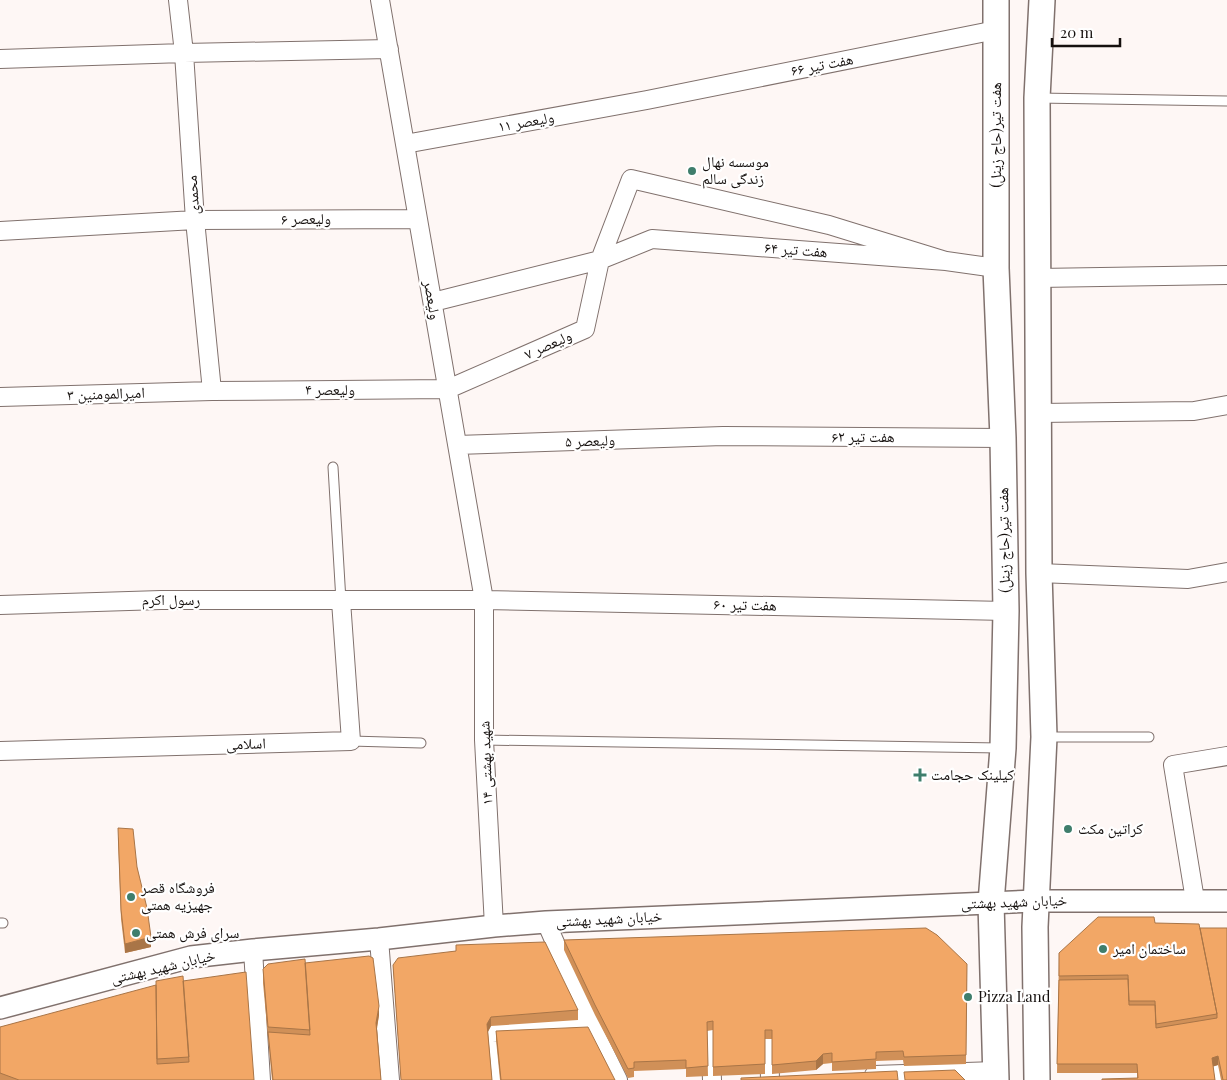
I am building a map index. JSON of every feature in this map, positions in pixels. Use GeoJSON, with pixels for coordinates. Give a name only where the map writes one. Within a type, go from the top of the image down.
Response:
{"type":"FeatureCollection","features":[{"type":"Feature","properties":{"kind":"main road","name":"هفت تیر(حاج زینل)"},"geometry":{"type":"LineString","coordinates":[[996,0],[996,268],[1006,611],[1003,748],[991,904],[996,1076]]}},
{"type":"Feature","properties":{"kind":"main road"},"geometry":{"type":"LineString","coordinates":[[1037,1080],[1036,901],[1044,737],[1039,573],[1037,98],[1042,0]]}},
{"type":"Feature","properties":{"kind":"street","name":"محمدی"},"geometry":{"type":"LineString","coordinates":[[178,0],[184,53],[194,220],[212,391]]}},
{"type":"Feature","properties":{"kind":"street","name":"ولیعصر"},"geometry":{"type":"LineString","coordinates":[[380,0],[484,600]]}},
{"type":"Feature","properties":{"kind":"street","name":"هفت تیر ۶۶"},"geometry":{"type":"LineString","coordinates":[[648,100],[996,30]]}},
{"type":"Feature","properties":{"kind":"street"},"geometry":{"type":"LineString","coordinates":[[0,59],[389,49]]}},
{"type":"Feature","properties":{"kind":"street","name":"ولیعصر ۱۱"},"geometry":{"type":"LineString","coordinates":[[405,144],[648,100]]}},
{"type":"Feature","properties":{"kind":"street"},"geometry":{"type":"LineString","coordinates":[[600,260],[631,179],[828,225],[946,260]]}},
{"type":"Feature","properties":{"kind":"street","name":"ولیعصر ۶"},"geometry":{"type":"LineString","coordinates":[[0,231],[194,220],[418,219]]}},
{"type":"Feature","properties":{"kind":"street","name":"هفت تیر ۶۴"},"geometry":{"type":"LineString","coordinates":[[433,302],[600,260],[652,239],[946,260],[996,268]]}},
{"type":"Feature","properties":{"kind":"street","name":"ولیعصر ۷"},"geometry":{"type":"LineString","coordinates":[[448,389],[585,328],[600,260]]}},
{"type":"Feature","properties":{"kind":"street"},"geometry":{"type":"LineString","coordinates":[[1038,278],[1227,274]]}},
{"type":"Feature","properties":{"kind":"street","name":"ولیعصر ۴"},"geometry":{"type":"LineString","coordinates":[[212,391],[448,389]]}},
{"type":"Feature","properties":{"kind":"street","name":"امیرالمومنین ۳"},"geometry":{"type":"LineString","coordinates":[[0,396],[212,391]]}},
{"type":"Feature","properties":{"kind":"street"},"geometry":{"type":"LineString","coordinates":[[1039,412],[1194,411],[1227,405]]}},
{"type":"Feature","properties":{"kind":"street","name":"هفت تیر ۶۲"},"geometry":{"type":"LineString","coordinates":[[723,436],[1002,438]]}},
{"type":"Feature","properties":{"kind":"street","name":"ولیعصر ۵"},"geometry":{"type":"LineString","coordinates":[[457,445],[723,436]]}},
{"type":"Feature","properties":{"kind":"street"},"geometry":{"type":"LineString","coordinates":[[1039,573],[1188,579],[1227,572]]}},
{"type":"Feature","properties":{"kind":"street","name":"رسول اکرم"},"geometry":{"type":"LineString","coordinates":[[0,605],[161,600],[341,601]]}},
{"type":"Feature","properties":{"kind":"street","name":"هفت تیر ۶۰"},"geometry":{"type":"LineString","coordinates":[[341,601],[484,600],[1006,611]]}},
{"type":"Feature","properties":{"kind":"street","name":"شهید بهشتی ۱۴"},"geometry":{"type":"LineString","coordinates":[[484,600],[484,740],[494,926]]}},
{"type":"Feature","properties":{"kind":"street"},"geometry":{"type":"LineString","coordinates":[[341,601],[351,741]]}},
{"type":"Feature","properties":{"kind":"street","name":"اسلامی"},"geometry":{"type":"LineString","coordinates":[[0,751],[351,741]]}},
{"type":"Feature","properties":{"kind":"street"},"geometry":{"type":"LineString","coordinates":[[1195,900],[1173,765],[1227,756]]}},
{"type":"Feature","properties":{"kind":"street","name":"خیابان شهید بهشتی"},"geometry":{"type":"LineString","coordinates":[[0,1008],[191,957],[494,926],[941,904],[991,904],[1036,901],[1227,901]]}},
{"type":"Feature","properties":{"kind":"street"},"geometry":{"type":"LineString","coordinates":[[546,922],[591,1025],[618,1080]]}},
{"type":"Feature","properties":{"kind":"street"},"geometry":{"type":"LineString","coordinates":[[379,939],[390,1080]]}},
{"type":"Feature","properties":{"kind":"street"},"geometry":{"type":"LineString","coordinates":[[254,950],[261,1080]]}},
{"type":"Feature","properties":{"kind":"street"},"geometry":{"type":"LineString","coordinates":[[496,1080],[492,1033],[591,1025]]}},
{"type":"Feature","properties":{"kind":"street"},"geometry":{"type":"LineString","coordinates":[[710,1033],[712,1080]]}},
{"type":"Feature","properties":{"kind":"street"},"geometry":{"type":"LineString","coordinates":[[769,1044],[763,1080],[788,1078]]}},
{"type":"Feature","properties":{"kind":"street"},"geometry":{"type":"LineString","coordinates":[[854,1076],[996,1076]]}},
{"type":"Feature","properties":{"kind":"lane"},"geometry":{"type":"LineString","coordinates":[[1037,98],[1227,101]]}},
{"type":"Feature","properties":{"kind":"lane"},"geometry":{"type":"LineString","coordinates":[[333,467],[341,601]]}},
{"type":"Feature","properties":{"kind":"lane"},"geometry":{"type":"LineString","coordinates":[[1044,737],[1149,737]]}},
{"type":"Feature","properties":{"kind":"lane"},"geometry":{"type":"LineString","coordinates":[[484,740],[1003,748]]}},
{"type":"Feature","properties":{"kind":"lane"},"geometry":{"type":"LineString","coordinates":[[351,741],[421,743]]}},
{"type":"Feature","properties":{"kind":"building","name":"فروشگاه قصر جهیزیه همتی"},"geometry":{"type":"Polygon","coordinates":[[[118,828],[133,829],[137,867],[147,908],[151,937],[125,944],[121,910],[118,828]]]}},
{"type":"Feature","properties":{"kind":"building"},"geometry":{"type":"Polygon","coordinates":[[[1098,917],[1154,917],[1155,923],[1199,924],[1217,1014],[1156,1024],[1155,1001],[1129,1001],[1128,975],[1059,976],[1059,953],[1098,917]]]}},
{"type":"Feature","properties":{"kind":"building"},"geometry":{"type":"Polygon","coordinates":[[[926,928],[937,935],[967,964],[966,1055],[904,1057],[903,1051],[876,1052],[876,1059],[832,1062],[832,1053],[823,1054],[816,1061],[772,1065],[772,1030],[765,1030],[765,1064],[713,1067],[713,1021],[707,1022],[708,1066],[686,1068],[686,1060],[634,1062],[634,1068],[628,1069],[564,940],[926,928]]]}},
{"type":"Feature","properties":{"kind":"building"},"geometry":{"type":"Polygon","coordinates":[[[1200,928],[1227,928],[1227,1080],[1223,1080],[1218,1056],[1212,1058],[1215,1080],[1102,1080],[1138,1078],[1137,1064],[1057,1064],[1059,980],[1128,979],[1129,1005],[1155,1005],[1156,1028],[1217,1018],[1200,928]]]}},
{"type":"Feature","properties":{"kind":"building"},"geometry":{"type":"Polygon","coordinates":[[[545,942],[578,1010],[491,1017],[487,1024],[492,1080],[401,1080],[393,965],[398,958],[456,951],[456,945],[545,942]]]}},
{"type":"Feature","properties":{"kind":"building"},"geometry":{"type":"Polygon","coordinates":[[[369,956],[373,958],[379,1006],[376,1023],[381,1080],[273,1080],[268,1032],[310,1035],[305,963],[369,956]]]}},
{"type":"Feature","properties":{"kind":"building"},"geometry":{"type":"Polygon","coordinates":[[[305,959],[310,1030],[268,1027],[263,969],[268,964],[305,959]]]}},
{"type":"Feature","properties":{"kind":"building"},"geometry":{"type":"Polygon","coordinates":[[[246,972],[254,1080],[19,1080],[0,1073],[0,1027],[156,985],[157,1064],[189,1062],[183,981],[246,972]]]}},
{"type":"Feature","properties":{"kind":"building"},"geometry":{"type":"Polygon","coordinates":[[[183,976],[189,1057],[157,1059],[156,981],[183,976]]]}},
{"type":"Feature","properties":{"kind":"building"},"geometry":{"type":"Polygon","coordinates":[[[588,1027],[615,1080],[501,1080],[496,1031],[588,1027]]]}},
{"type":"Feature","properties":{"kind":"building"},"geometry":{"type":"Polygon","coordinates":[[[955,1070],[965,1080],[905,1080],[904,1072],[955,1070]]]}},
{"type":"Feature","properties":{"kind":"building"},"geometry":{"type":"Polygon","coordinates":[[[897,1071],[898,1080],[741,1080],[741,1078],[897,1071]]]}},
{"type":"Feature","properties":{"kind":"place","name":"موسسه نهال زندگی سالم"},"geometry":{"type":"Point","coordinates":[692,171]}},
{"type":"Feature","properties":{"kind":"place","name":"کیلینک حجامت"},"geometry":{"type":"Point","coordinates":[920,775]}},
{"type":"Feature","properties":{"kind":"place","name":"کراتین مکث"},"geometry":{"type":"Point","coordinates":[1068,829]}},
{"type":"Feature","properties":{"kind":"place","name":"فروشگاه قصر جهیزیه همتی"},"geometry":{"type":"Point","coordinates":[131,897]}},
{"type":"Feature","properties":{"kind":"place","name":"سرای فرش همتی"},"geometry":{"type":"Point","coordinates":[136,933]}},
{"type":"Feature","properties":{"kind":"place","name":"ساختمان امیر"},"geometry":{"type":"Point","coordinates":[1103,949]}},
{"type":"Feature","properties":{"kind":"place","name":"Pizza Land"},"geometry":{"type":"Point","coordinates":[968,997]}}]}
